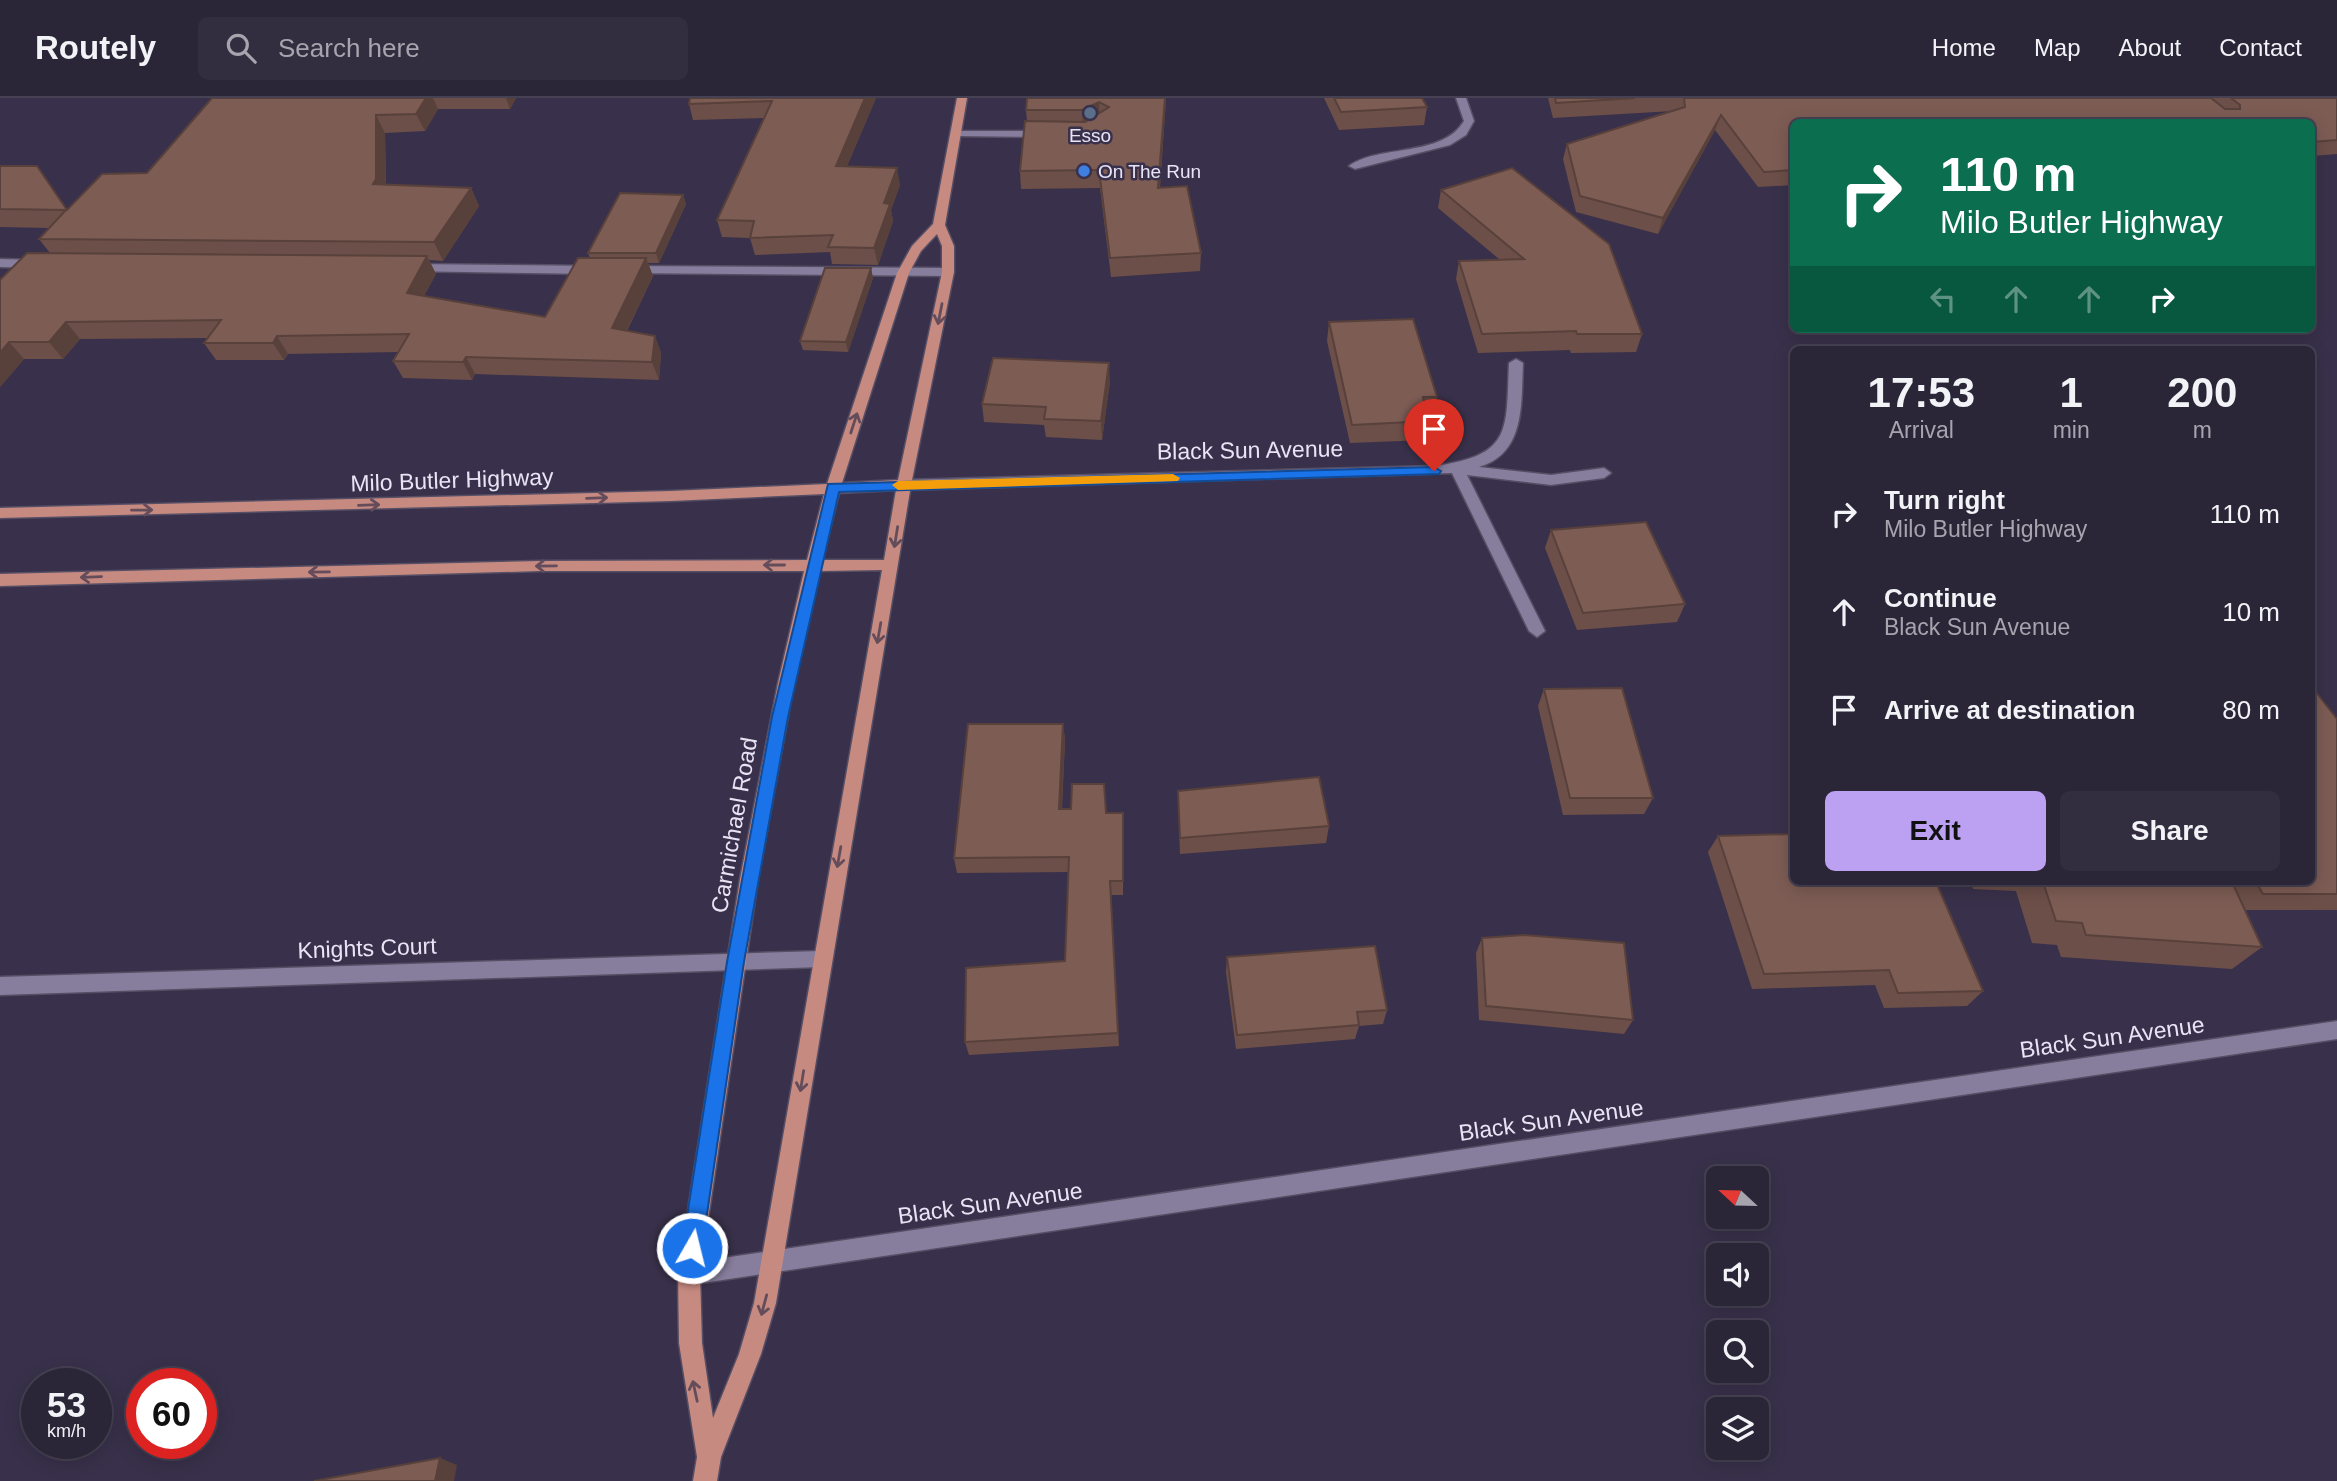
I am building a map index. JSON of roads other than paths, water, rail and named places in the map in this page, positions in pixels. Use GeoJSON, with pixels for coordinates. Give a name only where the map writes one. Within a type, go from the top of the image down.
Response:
{"type":"FeatureCollection","features":[{"type":"Feature","properties":{"kind":"main road","name":"Carmichael Road"},"geometry":{"type":"LineString","coordinates":[[707,1469],[686,1320],[688,1274],[736,962],[785,690],[833,488],[903,273],[916,249],[939,225],[962,98]]}},
{"type":"Feature","properties":{"kind":"main road","name":"Carmichael Road"},"geometry":{"type":"LineString","coordinates":[[707,1469],[750,1353],[773,1262],[821,959],[904,485],[948,272],[948,246],[939,225]]}},
{"type":"Feature","properties":{"kind":"main road","name":"Milo Butler Highway"},"geometry":{"type":"LineString","coordinates":[[0,513],[643,497],[904,485]]}},
{"type":"Feature","properties":{"kind":"main road"},"geometry":{"type":"LineString","coordinates":[[0,580],[540,566],[891,565]]}},
{"type":"Feature","properties":{"kind":"street"},"geometry":{"type":"LineString","coordinates":[[1355,166],[1454,139],[1469,121],[1461,98]]}},
{"type":"Feature","properties":{"kind":"street"},"geometry":{"type":"LineString","coordinates":[[956,133],[1060,134]]}},
{"type":"Feature","properties":{"kind":"street"},"geometry":{"type":"LineString","coordinates":[[0,263],[56,264]]}},
{"type":"Feature","properties":{"kind":"street"},"geometry":{"type":"LineString","coordinates":[[389,268],[948,272]]}},
{"type":"Feature","properties":{"kind":"street","name":"Black Sun Avenue"},"geometry":{"type":"LineString","coordinates":[[904,485],[1457,469],[1476,466],[1497,454],[1507,443],[1513,429],[1516,363]]}},
{"type":"Feature","properties":{"kind":"street"},"geometry":{"type":"LineString","coordinates":[[1457,469],[1550,480],[1604,473]]}},
{"type":"Feature","properties":{"kind":"street"},"geometry":{"type":"LineString","coordinates":[[1457,469],[1537,631]]}},
{"type":"Feature","properties":{"kind":"street","name":"Knights Court"},"geometry":{"type":"LineString","coordinates":[[0,986],[821,959]]}},
{"type":"Feature","properties":{"kind":"street","name":"Black Sun Avenue"},"geometry":{"type":"LineString","coordinates":[[688,1274],[2337,1030]]}},
{"type":"Feature","properties":{"kind":"place","name":"Esso"},"geometry":{"type":"Point","coordinates":[1090,113]}},
{"type":"Feature","properties":{"kind":"place","name":"On The Run"},"geometry":{"type":"Point","coordinates":[1084,171]}}]}
